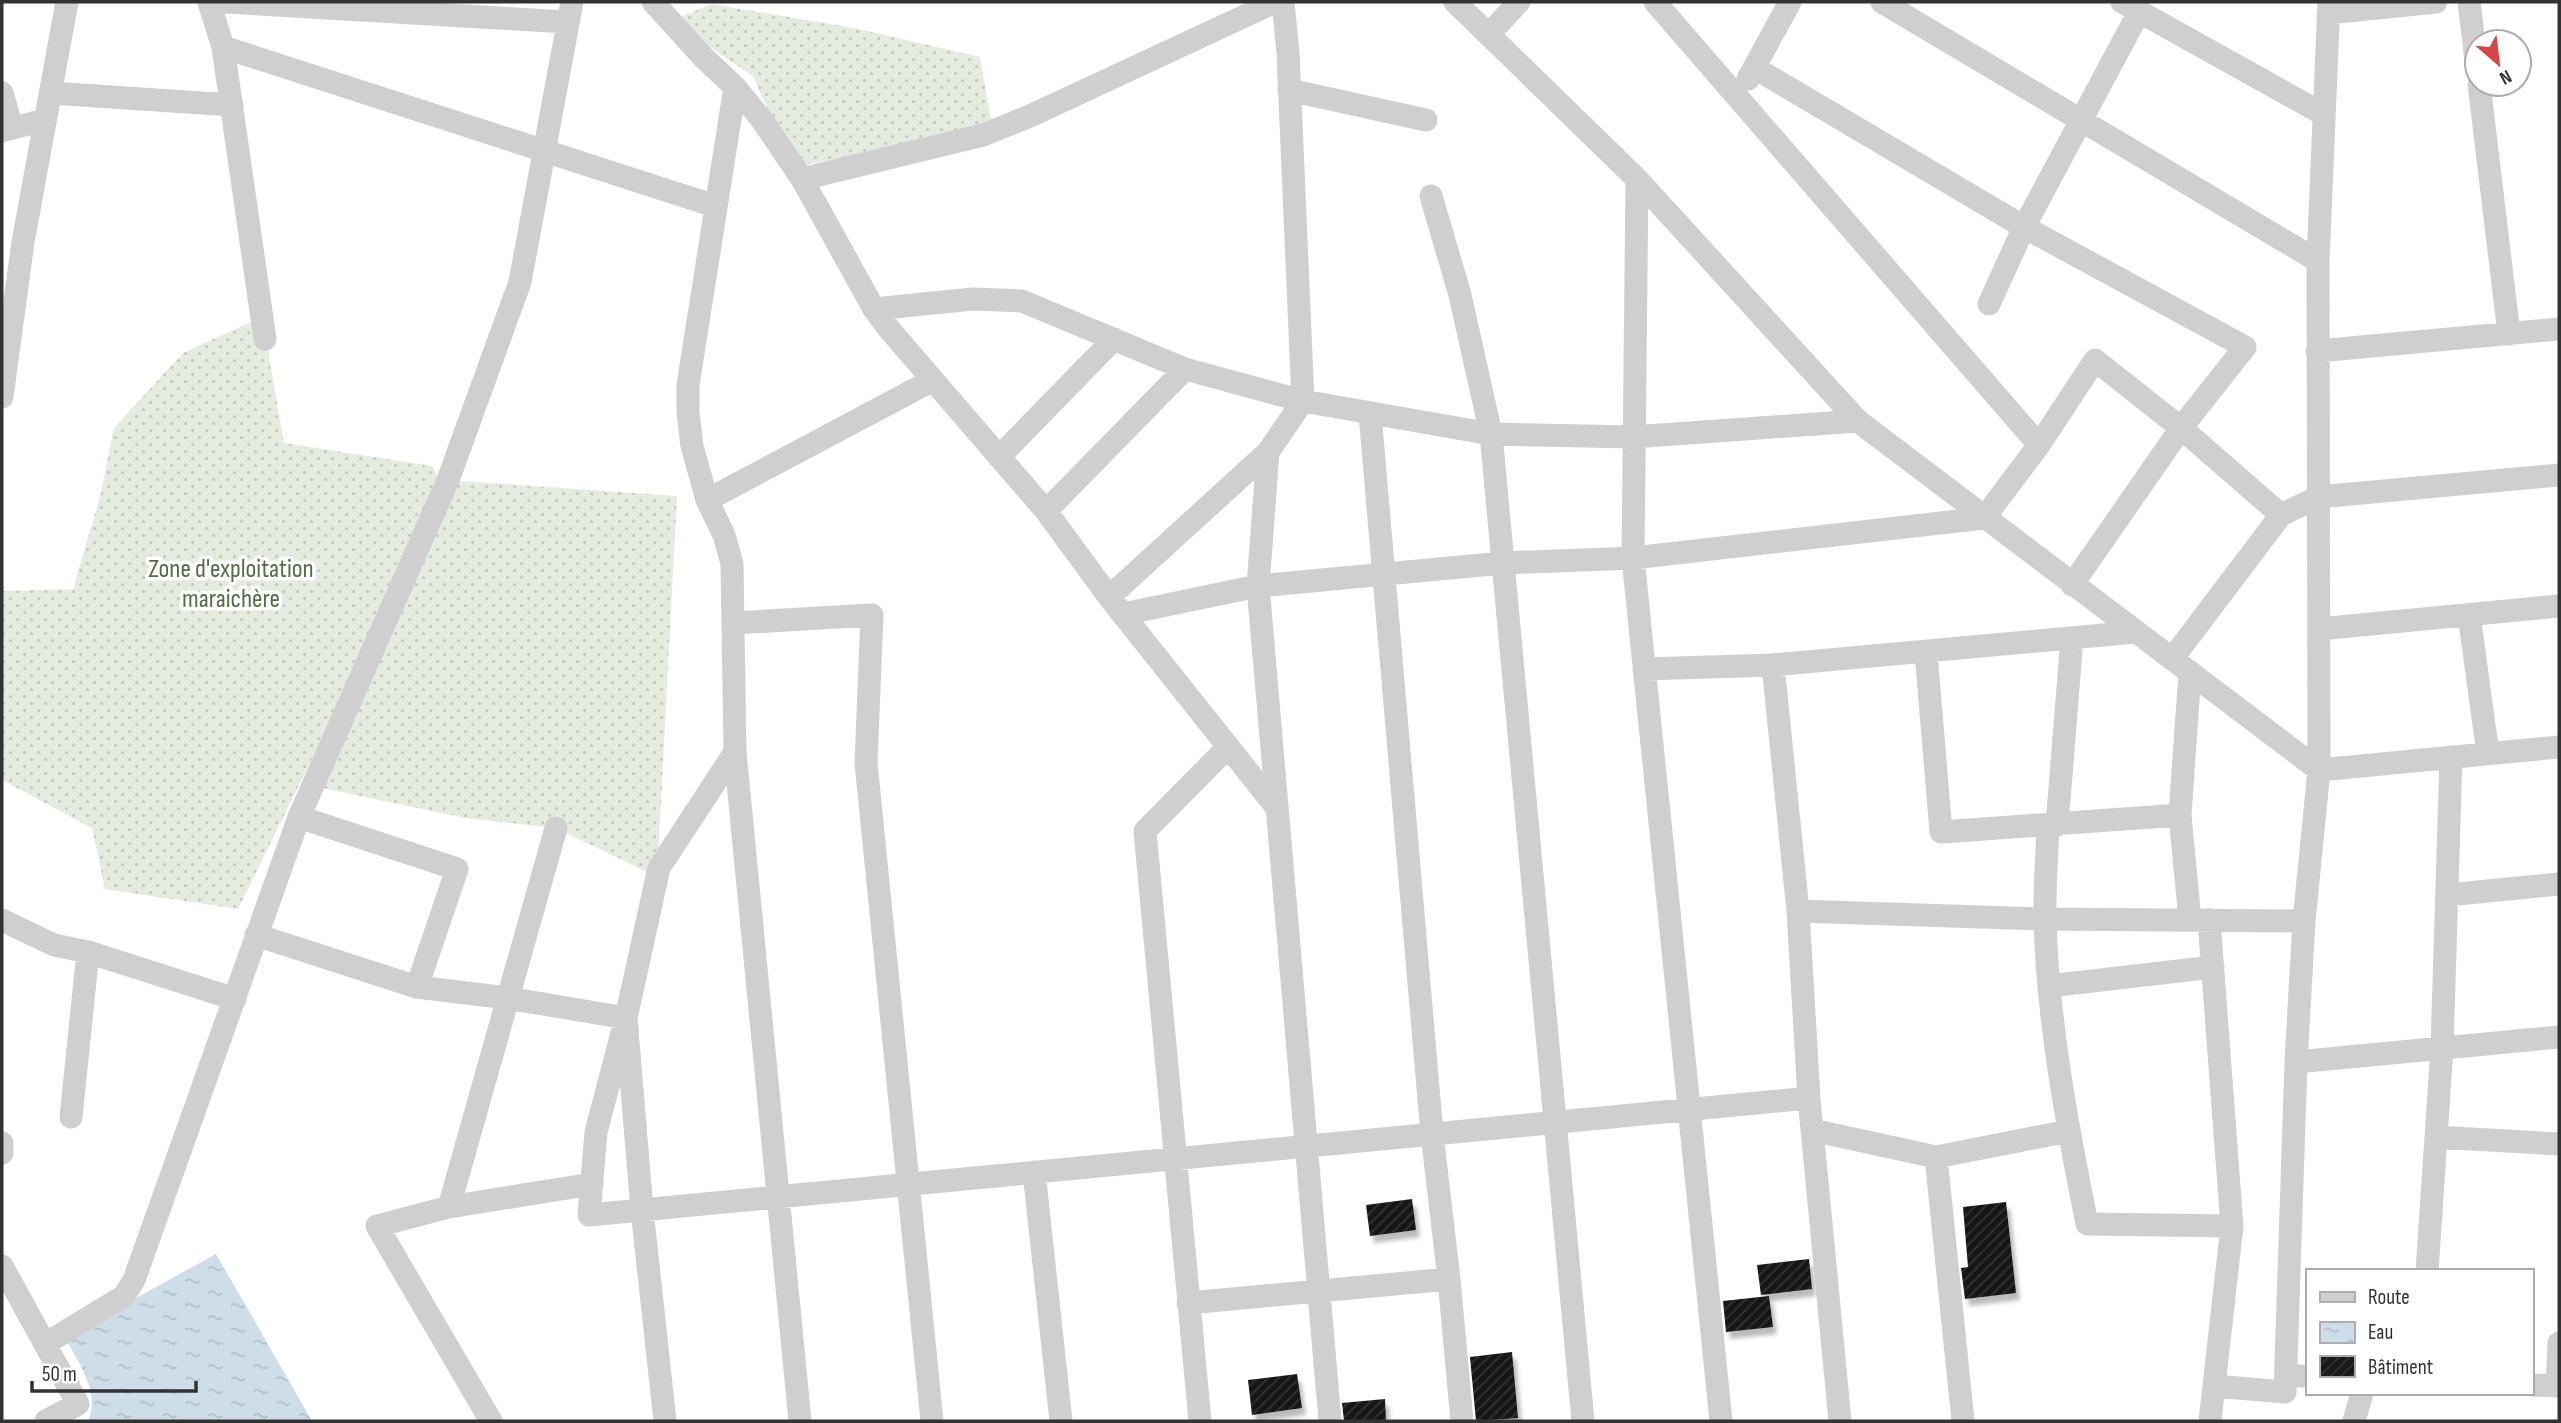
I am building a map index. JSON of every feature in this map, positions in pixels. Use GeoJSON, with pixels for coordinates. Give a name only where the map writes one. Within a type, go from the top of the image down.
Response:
{"type":"FeatureCollection","features":[{"type":"Feature","properties":{"kind":"street"},"geometry":{"type":"LineString","coordinates":[[2,397],[12,246],[51,93],[67,2]]}},
{"type":"Feature","properties":{"kind":"street"},"geometry":{"type":"LineString","coordinates":[[209,2],[223,47],[265,340]]}},
{"type":"Feature","properties":{"kind":"street"},"geometry":{"type":"LineString","coordinates":[[45,1344],[124,1296],[134,1280],[299,817],[448,480],[520,282],[570,12],[225,2]]}},
{"type":"Feature","properties":{"kind":"street"},"geometry":{"type":"LineString","coordinates":[[653,2],[705,59],[735,87],[762,120],[802,179],[874,309],[1046,511],[1116,606],[1277,808]]}},
{"type":"Feature","properties":{"kind":"street"},"geometry":{"type":"LineString","coordinates":[[802,179],[983,135],[1030,116],[1275,2]]}},
{"type":"Feature","properties":{"kind":"street"},"geometry":{"type":"LineString","coordinates":[[1116,606],[1268,452],[1303,401],[1283,2]]}},
{"type":"Feature","properties":{"kind":"street"},"geometry":{"type":"LineString","coordinates":[[1455,2],[1637,180],[1858,421],[2319,770],[2559,747]]}},
{"type":"Feature","properties":{"kind":"street"},"geometry":{"type":"LineString","coordinates":[[1489,34],[1519,2]]}},
{"type":"Feature","properties":{"kind":"street"},"geometry":{"type":"LineString","coordinates":[[1655,2],[2039,445]]}},
{"type":"Feature","properties":{"kind":"street"},"geometry":{"type":"LineString","coordinates":[[1737,96],[1790,2]]}},
{"type":"Feature","properties":{"kind":"street"},"geometry":{"type":"LineString","coordinates":[[1882,2],[2318,261]]}},
{"type":"Feature","properties":{"kind":"street"},"geometry":{"type":"LineString","coordinates":[[2214,1386],[2285,1392],[2296,1376],[2296,1062],[2304,920],[2319,770],[2318,261],[2328,7],[2436,2]]}},
{"type":"Feature","properties":{"kind":"street"},"geometry":{"type":"LineString","coordinates":[[2469,2],[2472,28]]}},
{"type":"Feature","properties":{"kind":"street"},"geometry":{"type":"LineString","coordinates":[[1989,304],[2024,227],[2081,120],[2130,7],[2323,114]]}},
{"type":"Feature","properties":{"kind":"street"},"geometry":{"type":"LineString","coordinates":[[223,47],[715,206]]}},
{"type":"Feature","properties":{"kind":"street"},"geometry":{"type":"LineString","coordinates":[[1755,68],[2024,227],[2245,347],[2181,428],[2072,585]]}},
{"type":"Feature","properties":{"kind":"street"},"geometry":{"type":"LineString","coordinates":[[735,87],[688,385],[688,413],[692,446],[707,500],[724,535],[730,557],[734,623],[735,752],[800,1421]]}},
{"type":"Feature","properties":{"kind":"street"},"geometry":{"type":"LineString","coordinates":[[1289,90],[1426,120]]}},
{"type":"Feature","properties":{"kind":"street"},"geometry":{"type":"LineString","coordinates":[[2,93],[7,130],[44,120]]}},
{"type":"Feature","properties":{"kind":"street"},"geometry":{"type":"LineString","coordinates":[[51,93],[232,105]]}},
{"type":"Feature","properties":{"kind":"street"},"geometry":{"type":"LineString","coordinates":[[2481,98],[2509,334]]}},
{"type":"Feature","properties":{"kind":"street"},"geometry":{"type":"LineString","coordinates":[[1637,180],[1633,558],[1721,1421]]}},
{"type":"Feature","properties":{"kind":"street"},"geometry":{"type":"LineString","coordinates":[[1431,196],[1460,295],[1491,434],[1583,1421]]}},
{"type":"Feature","properties":{"kind":"street"},"geometry":{"type":"LineString","coordinates":[[874,309],[974,299],[1022,301],[1185,369],[1303,401],[1491,434],[1633,437],[1858,421]]}},
{"type":"Feature","properties":{"kind":"street"},"geometry":{"type":"LineString","coordinates":[[2317,351],[2559,329]]}},
{"type":"Feature","properties":{"kind":"street"},"geometry":{"type":"LineString","coordinates":[[999,457],[1114,339]]}},
{"type":"Feature","properties":{"kind":"street"},"geometry":{"type":"LineString","coordinates":[[1116,606],[1258,586],[1382,573],[1503,563],[1633,558],[1984,518],[2039,445],[2095,360],[2181,428],[2281,514]]}},
{"type":"Feature","properties":{"kind":"street"},"geometry":{"type":"LineString","coordinates":[[1046,511],[1185,369]]}},
{"type":"Feature","properties":{"kind":"street"},"geometry":{"type":"LineString","coordinates":[[707,500],[933,380]]}},
{"type":"Feature","properties":{"kind":"street"},"geometry":{"type":"LineString","coordinates":[[1370,414],[1432,1134],[1462,1421]]}},
{"type":"Feature","properties":{"kind":"street"},"geometry":{"type":"LineString","coordinates":[[1268,452],[1258,586],[1330,1421]]}},
{"type":"Feature","properties":{"kind":"street"},"geometry":{"type":"LineString","coordinates":[[2210,1421],[2232,1226],[2213,967],[2200,920],[2180,815],[2181,665],[2281,514],[2318,497],[2559,475]]}},
{"type":"Feature","properties":{"kind":"street"},"geometry":{"type":"LineString","coordinates":[[2319,629],[2559,606]]}},
{"type":"Feature","properties":{"kind":"street"},"geometry":{"type":"LineString","coordinates":[[734,623],[872,615],[866,763],[932,1421]]}},
{"type":"Feature","properties":{"kind":"street"},"geometry":{"type":"LineString","coordinates":[[2469,615],[2488,754]]}},
{"type":"Feature","properties":{"kind":"street"},"geometry":{"type":"LineString","coordinates":[[1644,669],[1773,665],[2136,632]]}},
{"type":"Feature","properties":{"kind":"street"},"geometry":{"type":"LineString","coordinates":[[2072,638],[2045,919],[2049,986],[2069,1131],[2087,1224],[2232,1226]]}},
{"type":"Feature","properties":{"kind":"street"},"geometry":{"type":"LineString","coordinates":[[1926,653],[1941,832],[2180,815]]}},
{"type":"Feature","properties":{"kind":"street"},"geometry":{"type":"LineString","coordinates":[[1773,665],[1798,911],[1809,1098],[1840,1421]]}},
{"type":"Feature","properties":{"kind":"street"},"geometry":{"type":"LineString","coordinates":[[1200,1421],[1145,831],[1228,747]]}},
{"type":"Feature","properties":{"kind":"street"},"geometry":{"type":"LineString","coordinates":[[735,752],[659,868],[626,1018],[596,1132],[589,1215],[1809,1098]]}},
{"type":"Feature","properties":{"kind":"street"},"geometry":{"type":"LineString","coordinates":[[2427,1269],[2442,1048],[2451,757]]}},
{"type":"Feature","properties":{"kind":"street"},"geometry":{"type":"LineString","coordinates":[[299,817],[457,869],[417,987]]}},
{"type":"Feature","properties":{"kind":"street"},"geometry":{"type":"LineString","coordinates":[[449,1208],[556,828]]}},
{"type":"Feature","properties":{"kind":"street"},"geometry":{"type":"LineString","coordinates":[[2446,895],[2559,884]]}},
{"type":"Feature","properties":{"kind":"street"},"geometry":{"type":"LineString","coordinates":[[1798,911],[2045,919],[2304,920]]}},
{"type":"Feature","properties":{"kind":"street"},"geometry":{"type":"LineString","coordinates":[[2,920],[54,945],[88,952],[235,999]]}},
{"type":"Feature","properties":{"kind":"street"},"geometry":{"type":"LineString","coordinates":[[256,935],[417,987],[508,998],[626,1018]]}},
{"type":"Feature","properties":{"kind":"street"},"geometry":{"type":"LineString","coordinates":[[71,1117],[88,952]]}},
{"type":"Feature","properties":{"kind":"street"},"geometry":{"type":"LineString","coordinates":[[2049,986],[2213,967]]}},
{"type":"Feature","properties":{"kind":"street"},"geometry":{"type":"LineString","coordinates":[[626,1018],[642,1210],[665,1421]]}},
{"type":"Feature","properties":{"kind":"street"},"geometry":{"type":"LineString","coordinates":[[2296,1062],[2559,1037]]}},
{"type":"Feature","properties":{"kind":"street"},"geometry":{"type":"LineString","coordinates":[[1812,1130],[1936,1157],[2069,1131]]}},
{"type":"Feature","properties":{"kind":"street"},"geometry":{"type":"LineString","coordinates":[[2436,1137],[2559,1143]]}},
{"type":"Feature","properties":{"kind":"street"},"geometry":{"type":"LineString","coordinates":[[2,1143],[2,1153]]}},
{"type":"Feature","properties":{"kind":"street"},"geometry":{"type":"LineString","coordinates":[[1936,1157],[1963,1421]]}},
{"type":"Feature","properties":{"kind":"street"},"geometry":{"type":"LineString","coordinates":[[1034,1172],[1061,1421]]}},
{"type":"Feature","properties":{"kind":"street"},"geometry":{"type":"LineString","coordinates":[[491,1421],[377,1226],[449,1208],[592,1184]]}},
{"type":"Feature","properties":{"kind":"street"},"geometry":{"type":"LineString","coordinates":[[2,1266],[78,1404],[46,1421]]}},
{"type":"Feature","properties":{"kind":"street"},"geometry":{"type":"LineString","coordinates":[[1188,1303],[1449,1279]]}},
{"type":"Feature","properties":{"kind":"street"},"geometry":{"type":"LineString","coordinates":[[2533,1385],[2558,1386],[2559,1343]]}},
{"type":"Feature","properties":{"kind":"street"},"geometry":{"type":"LineString","coordinates":[[2354,1421],[2361,1395]]}},
{"type":"Feature","properties":{"kind":"green space"},"geometry":{"type":"Polygon","coordinates":[[[711,4],[854,28],[980,57],[993,131],[793,167],[753,76],[671,21],[711,4]]]}},
{"type":"Feature","properties":{"kind":"green space","name":"Zone d'exploitation maraichère"},"geometry":{"type":"Polygon","coordinates":[[[262,317],[284,443],[432,466],[444,488],[448,480],[677,496],[657,877],[556,828],[465,818],[313,786],[433,513],[238,909],[105,889],[92,828],[2,780],[2,591],[73,589],[100,497],[114,428],[183,353],[262,317]]]}},
{"type":"Feature","properties":{"kind":"water"},"geometry":{"type":"Polygon","coordinates":[[[216,1254],[312,1421],[88,1421],[92,1399],[90,1389],[65,1337],[216,1254]]]}},
{"type":"Feature","properties":{"kind":"building"},"geometry":{"type":"Polygon","coordinates":[[[1412,1199],[1416,1230],[1370,1236],[1366,1205],[1412,1199]]]}},
{"type":"Feature","properties":{"kind":"building"},"geometry":{"type":"Polygon","coordinates":[[[2006,1202],[2016,1293],[1965,1299],[1961,1268],[1968,1267],[1963,1207],[2006,1202]]]}},
{"type":"Feature","properties":{"kind":"building"},"geometry":{"type":"Polygon","coordinates":[[[1809,1259],[1812,1289],[1761,1295],[1757,1265],[1809,1259]]]}},
{"type":"Feature","properties":{"kind":"building"},"geometry":{"type":"Polygon","coordinates":[[[1769,1296],[1773,1327],[1726,1332],[1723,1301],[1769,1296]]]}},
{"type":"Feature","properties":{"kind":"building"},"geometry":{"type":"Polygon","coordinates":[[[1512,1352],[1518,1418],[1476,1421],[1470,1357],[1512,1352]]]}},
{"type":"Feature","properties":{"kind":"building"},"geometry":{"type":"Polygon","coordinates":[[[1297,1374],[1302,1408],[1252,1415],[1248,1380],[1297,1374]]]}},
{"type":"Feature","properties":{"kind":"building"},"geometry":{"type":"Polygon","coordinates":[[[1385,1399],[1386,1421],[1344,1421],[1342,1403],[1385,1399]]]}}]}
